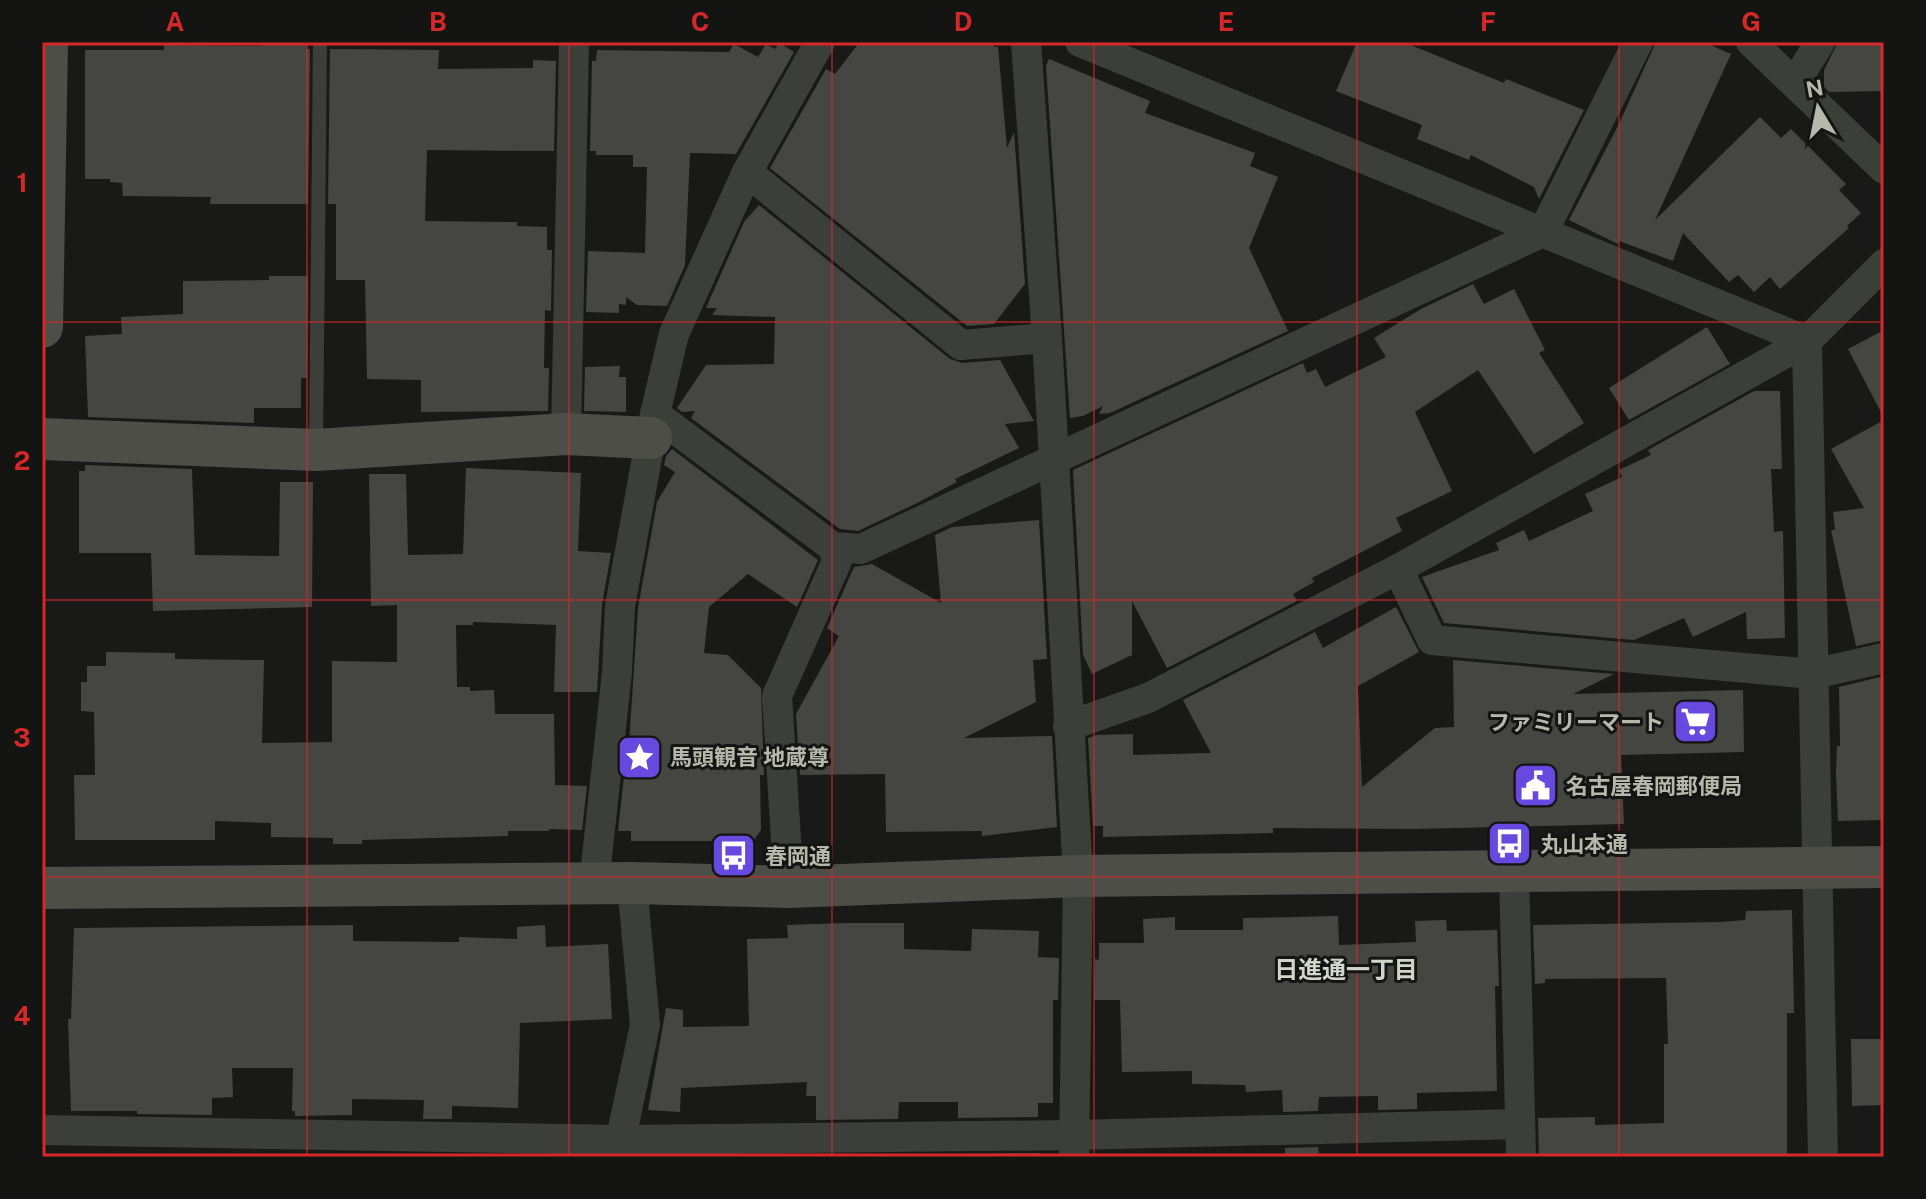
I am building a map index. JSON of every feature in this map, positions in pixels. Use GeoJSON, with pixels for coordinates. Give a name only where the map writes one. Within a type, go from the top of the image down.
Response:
{"type":"FeatureCollection","features":[{"type":"Feature","properties":{"kind":"street"},"geometry":{"type":"LineString","coordinates":[[42,327],[47,42]]}},
{"type":"Feature","properties":{"kind":"street"},"geometry":{"type":"LineString","coordinates":[[566,434],[574,42]]}},
{"type":"Feature","properties":{"kind":"street"},"geometry":{"type":"LineString","coordinates":[[619,1149],[645,1025],[613,883],[620,606],[653,426],[674,334],[747,172],[820,42]]}},
{"type":"Feature","properties":{"kind":"street"},"geometry":{"type":"LineString","coordinates":[[1026,42],[1047,338],[1078,876],[1074,1146]]}},
{"type":"Feature","properties":{"kind":"street"},"geometry":{"type":"LineString","coordinates":[[1080,42],[1807,341]]}},
{"type":"Feature","properties":{"kind":"street"},"geometry":{"type":"LineString","coordinates":[[42,439],[316,450],[653,426],[833,547],[861,549],[1543,232],[1638,42]]}},
{"type":"Feature","properties":{"kind":"street"},"geometry":{"type":"LineString","coordinates":[[1751,42],[1884,169]]}},
{"type":"Feature","properties":{"kind":"street"},"geometry":{"type":"LineString","coordinates":[[1795,83],[1820,42]]}},
{"type":"Feature","properties":{"kind":"street"},"geometry":{"type":"LineString","coordinates":[[747,172],[961,345],[1047,338]]}},
{"type":"Feature","properties":{"kind":"street"},"geometry":{"type":"LineString","coordinates":[[1068,726],[1148,698],[1398,569],[1807,341],[1884,264]]}},
{"type":"Feature","properties":{"kind":"street"},"geometry":{"type":"LineString","coordinates":[[1807,341],[1823,1157]]}},
{"type":"Feature","properties":{"kind":"street"},"geometry":{"type":"LineString","coordinates":[[789,887],[777,696],[837,561],[833,547]]}},
{"type":"Feature","properties":{"kind":"street"},"geometry":{"type":"LineString","coordinates":[[1398,569],[1432,640],[1813,674],[1884,658]]}},
{"type":"Feature","properties":{"kind":"street"},"geometry":{"type":"LineString","coordinates":[[42,888],[613,883],[789,887],[1078,876],[1884,867]]}},
{"type":"Feature","properties":{"kind":"street"},"geometry":{"type":"LineString","coordinates":[[1514,872],[1521,1157]]}},
{"type":"Feature","properties":{"kind":"street"},"geometry":{"type":"LineString","coordinates":[[42,1130],[619,1149],[1074,1146],[1520,1124]]}},
{"type":"Feature","properties":{"kind":"lane"},"geometry":{"type":"LineString","coordinates":[[316,450],[320,42]]}},
{"type":"Feature","properties":{"kind":"building"},"geometry":{"type":"Polygon","coordinates":[[[993,42],[994,47],[998,47],[1007,148],[1014,132],[1025,284],[994,324],[967,326],[770,168],[826,69],[835,74],[859,43],[924,45],[993,42]]]}},
{"type":"Feature","properties":{"kind":"building"},"geometry":{"type":"Polygon","coordinates":[[[1357,42],[1403,42],[1504,83],[1506,79],[1584,110],[1539,199],[1534,187],[1471,155],[1469,160],[1417,139],[1422,125],[1336,91],[1357,42]]]}},
{"type":"Feature","properties":{"kind":"building"},"geometry":{"type":"Polygon","coordinates":[[[1656,42],[1703,42],[1731,54],[1655,220],[1760,117],[1781,138],[1791,129],[1846,184],[1839,190],[1861,213],[1847,226],[1849,228],[1780,289],[1770,277],[1754,292],[1738,275],[1729,282],[1683,233],[1673,261],[1619,241],[1618,244],[1569,220],[1619,124],[1656,42]]]}},
{"type":"Feature","properties":{"kind":"building"},"geometry":{"type":"Polygon","coordinates":[[[1838,42],[1884,42],[1884,91],[1829,92],[1824,87],[1824,70],[1838,42]]]}},
{"type":"Feature","properties":{"kind":"building"},"geometry":{"type":"Polygon","coordinates":[[[307,43],[307,49],[310,49],[308,204],[210,204],[211,197],[123,196],[122,183],[110,182],[110,179],[85,179],[85,50],[164,50],[164,45],[307,43]]]}},
{"type":"Feature","properties":{"kind":"building"},"geometry":{"type":"Polygon","coordinates":[[[779,43],[794,52],[736,154],[690,153],[685,265],[667,306],[637,305],[626,297],[626,305],[619,304],[619,313],[586,312],[588,251],[645,253],[647,167],[633,167],[633,155],[596,155],[596,151],[590,151],[592,61],[596,61],[597,50],[729,52],[734,44],[758,57],[766,44],[775,49],[779,43]]]}},
{"type":"Feature","properties":{"kind":"building"},"geometry":{"type":"Polygon","coordinates":[[[330,49],[439,50],[438,69],[533,68],[533,60],[556,61],[554,151],[427,150],[425,221],[517,222],[517,226],[547,227],[547,250],[552,250],[551,311],[545,310],[544,368],[549,368],[548,411],[421,412],[421,380],[367,379],[365,280],[336,280],[336,204],[328,204],[330,49]]]}},
{"type":"Feature","properties":{"kind":"building"},"geometry":{"type":"Polygon","coordinates":[[[1049,59],[1150,101],[1145,113],[1255,153],[1250,166],[1278,177],[1249,248],[1288,331],[1110,413],[1099,414],[1103,406],[1083,416],[1070,418],[1046,66],[1049,59]]]}},
{"type":"Feature","properties":{"kind":"building"},"geometry":{"type":"Polygon","coordinates":[[[759,205],[950,359],[962,363],[1000,360],[1034,421],[1005,424],[1019,448],[858,531],[840,529],[691,418],[695,411],[682,412],[677,408],[706,365],[774,364],[775,317],[712,315],[717,308],[706,308],[744,222],[759,205]]]}},
{"type":"Feature","properties":{"kind":"building"},"geometry":{"type":"Polygon","coordinates":[[[269,276],[308,276],[307,378],[301,378],[301,408],[254,408],[254,423],[88,417],[85,336],[122,334],[121,317],[183,314],[183,281],[269,280],[269,276]]]}},
{"type":"Feature","properties":{"kind":"building"},"geometry":{"type":"Polygon","coordinates":[[[1473,284],[1484,304],[1514,289],[1545,350],[1539,353],[1584,423],[1534,454],[1478,370],[1415,412],[1452,491],[1396,518],[1402,531],[1312,578],[1314,582],[1293,594],[1297,601],[1167,668],[1132,601],[1132,655],[1092,674],[1083,655],[1073,470],[1303,363],[1307,373],[1316,369],[1325,387],[1386,357],[1374,338],[1421,309],[1473,284]]]}},
{"type":"Feature","properties":{"kind":"building"},"geometry":{"type":"Polygon","coordinates":[[[1707,327],[1730,364],[1629,420],[1609,388],[1707,327]]]}},
{"type":"Feature","properties":{"kind":"building"},"geometry":{"type":"Polygon","coordinates":[[[1884,330],[1884,418],[1848,349],[1884,330]]]}},
{"type":"Feature","properties":{"kind":"building"},"geometry":{"type":"Polygon","coordinates":[[[620,366],[619,377],[626,377],[626,412],[584,411],[585,367],[620,366]]]}},
{"type":"Feature","properties":{"kind":"building"},"geometry":{"type":"Polygon","coordinates":[[[1754,391],[1780,391],[1782,469],[1771,469],[1774,532],[1783,531],[1785,638],[1747,639],[1746,612],[1693,637],[1684,618],[1634,640],[1444,623],[1422,577],[1499,550],[1496,543],[1524,530],[1529,541],[1593,511],[1585,494],[1622,477],[1619,470],[1651,455],[1648,450],[1754,391]]]}},
{"type":"Feature","properties":{"kind":"building"},"geometry":{"type":"Polygon","coordinates":[[[1884,420],[1884,640],[1856,646],[1831,530],[1835,530],[1833,512],[1864,508],[1831,449],[1884,420]]]}},
{"type":"Feature","properties":{"kind":"building"},"geometry":{"type":"Polygon","coordinates":[[[672,449],[818,560],[797,607],[748,574],[709,607],[704,653],[728,655],[761,688],[764,775],[760,775],[761,830],[753,841],[631,841],[631,831],[618,831],[628,759],[638,608],[657,502],[675,472],[664,465],[672,449]]]}},
{"type":"Feature","properties":{"kind":"building"},"geometry":{"type":"Polygon","coordinates":[[[85,465],[192,469],[195,555],[279,556],[280,482],[313,482],[312,607],[153,611],[151,553],[79,553],[79,471],[85,471],[85,465]]]}},
{"type":"Feature","properties":{"kind":"building"},"geometry":{"type":"Polygon","coordinates":[[[466,468],[581,473],[578,551],[611,553],[602,605],[597,692],[554,692],[556,625],[473,622],[473,625],[456,625],[457,687],[470,687],[470,691],[494,690],[495,714],[554,714],[555,785],[587,786],[582,830],[508,831],[508,836],[362,840],[362,844],[333,844],[333,838],[271,837],[271,823],[215,821],[215,840],[75,840],[74,775],[95,775],[94,712],[81,711],[81,682],[87,682],[87,666],[106,666],[106,652],[175,653],[175,659],[264,660],[262,743],[332,742],[332,661],[397,662],[397,605],[371,606],[369,474],[406,474],[408,555],[463,554],[466,468]]]}},
{"type":"Feature","properties":{"kind":"building"},"geometry":{"type":"Polygon","coordinates":[[[1039,520],[1047,659],[1033,660],[1036,702],[964,738],[1052,736],[1057,827],[982,836],[982,831],[886,832],[885,774],[800,775],[796,714],[839,636],[827,628],[854,567],[872,564],[941,603],[935,535],[952,527],[1039,520]]]}},
{"type":"Feature","properties":{"kind":"building"},"geometry":{"type":"Polygon","coordinates":[[[1396,607],[1419,652],[1358,686],[1362,787],[1435,728],[1454,727],[1453,660],[1614,674],[1573,694],[1743,690],[1744,752],[1621,755],[1624,824],[1416,829],[1273,828],[1273,833],[1103,837],[1103,826],[1093,826],[1088,738],[1133,734],[1133,755],[1211,753],[1183,700],[1315,632],[1323,648],[1396,607]]]}},
{"type":"Feature","properties":{"kind":"building"},"geometry":{"type":"Polygon","coordinates":[[[1884,676],[1884,820],[1838,821],[1839,687],[1884,676]]]}},
{"type":"Feature","properties":{"kind":"building"},"geometry":{"type":"Polygon","coordinates":[[[1792,910],[1794,1013],[1787,1013],[1787,1157],[1539,1157],[1538,1118],[1595,1117],[1595,1125],[1664,1123],[1664,1044],[1668,1044],[1666,978],[1545,979],[1545,983],[1535,984],[1533,925],[1721,922],[1745,920],[1746,911],[1792,910]]]}},
{"type":"Feature","properties":{"kind":"building"},"geometry":{"type":"Polygon","coordinates":[[[1338,916],[1339,945],[1416,942],[1415,921],[1446,920],[1447,931],[1497,930],[1497,1091],[1417,1093],[1417,1109],[1378,1110],[1378,1096],[1319,1097],[1318,1111],[1283,1112],[1282,1090],[1246,1092],[1245,1085],[1192,1084],[1192,1071],[1122,1072],[1120,1000],[1094,1000],[1095,959],[1099,960],[1099,943],[1144,943],[1143,919],[1175,917],[1175,930],[1243,930],[1243,918],[1338,916]]]}},
{"type":"Feature","properties":{"kind":"building"},"geometry":{"type":"Polygon","coordinates":[[[904,923],[904,949],[971,951],[972,929],[1039,931],[1038,957],[1059,958],[1058,1000],[1053,1000],[1053,1103],[1038,1103],[1038,1117],[958,1118],[958,1102],[899,1102],[898,1119],[816,1120],[816,1096],[806,1096],[807,1082],[681,1088],[680,1112],[648,1110],[666,1008],[683,1010],[683,1027],[749,1026],[747,939],[788,938],[787,925],[904,923]]]}},
{"type":"Feature","properties":{"kind":"building"},"geometry":{"type":"Polygon","coordinates":[[[353,925],[353,941],[459,942],[459,937],[517,939],[517,927],[545,925],[546,947],[608,944],[612,1019],[520,1023],[518,1108],[452,1106],[452,1119],[423,1119],[424,1100],[352,1099],[352,1115],[295,1116],[295,1111],[292,1111],[293,1068],[232,1068],[233,1097],[212,1098],[212,1115],[71,1111],[68,1019],[71,1019],[74,928],[353,925]]]}},
{"type":"Feature","properties":{"kind":"building"},"geometry":{"type":"Polygon","coordinates":[[[1851,1039],[1884,1039],[1884,1105],[1852,1106],[1851,1039]]]}},
{"type":"Feature","properties":{"kind":"building"},"geometry":{"type":"Polygon","coordinates":[[[1318,1147],[1319,1157],[1285,1157],[1285,1148],[1318,1147]]]}},
{"type":"Feature","properties":{"kind":"building"},"geometry":{"type":"Polygon","coordinates":[[[1040,1153],[1040,1157],[960,1157],[960,1154],[1040,1153]]]}},
{"type":"Feature","properties":{"kind":"place","name":"ファミリーマート"},"geometry":{"type":"Point","coordinates":[1695,722]}},
{"type":"Feature","properties":{"kind":"place","name":"馬頭観音 地蔵尊"},"geometry":{"type":"Point","coordinates":[639,757]}},
{"type":"Feature","properties":{"kind":"place","name":"名古屋春岡郵便局"},"geometry":{"type":"Point","coordinates":[1535,786]}},
{"type":"Feature","properties":{"kind":"place","name":"丸山本通"},"geometry":{"type":"Point","coordinates":[1509,844]}},
{"type":"Feature","properties":{"kind":"place","name":"春岡通"},"geometry":{"type":"Point","coordinates":[734,856]}},
{"type":"Feature","properties":{"kind":"district","name":"日進通一丁目"},"geometry":{"type":"Point","coordinates":[1346,970]}}]}
